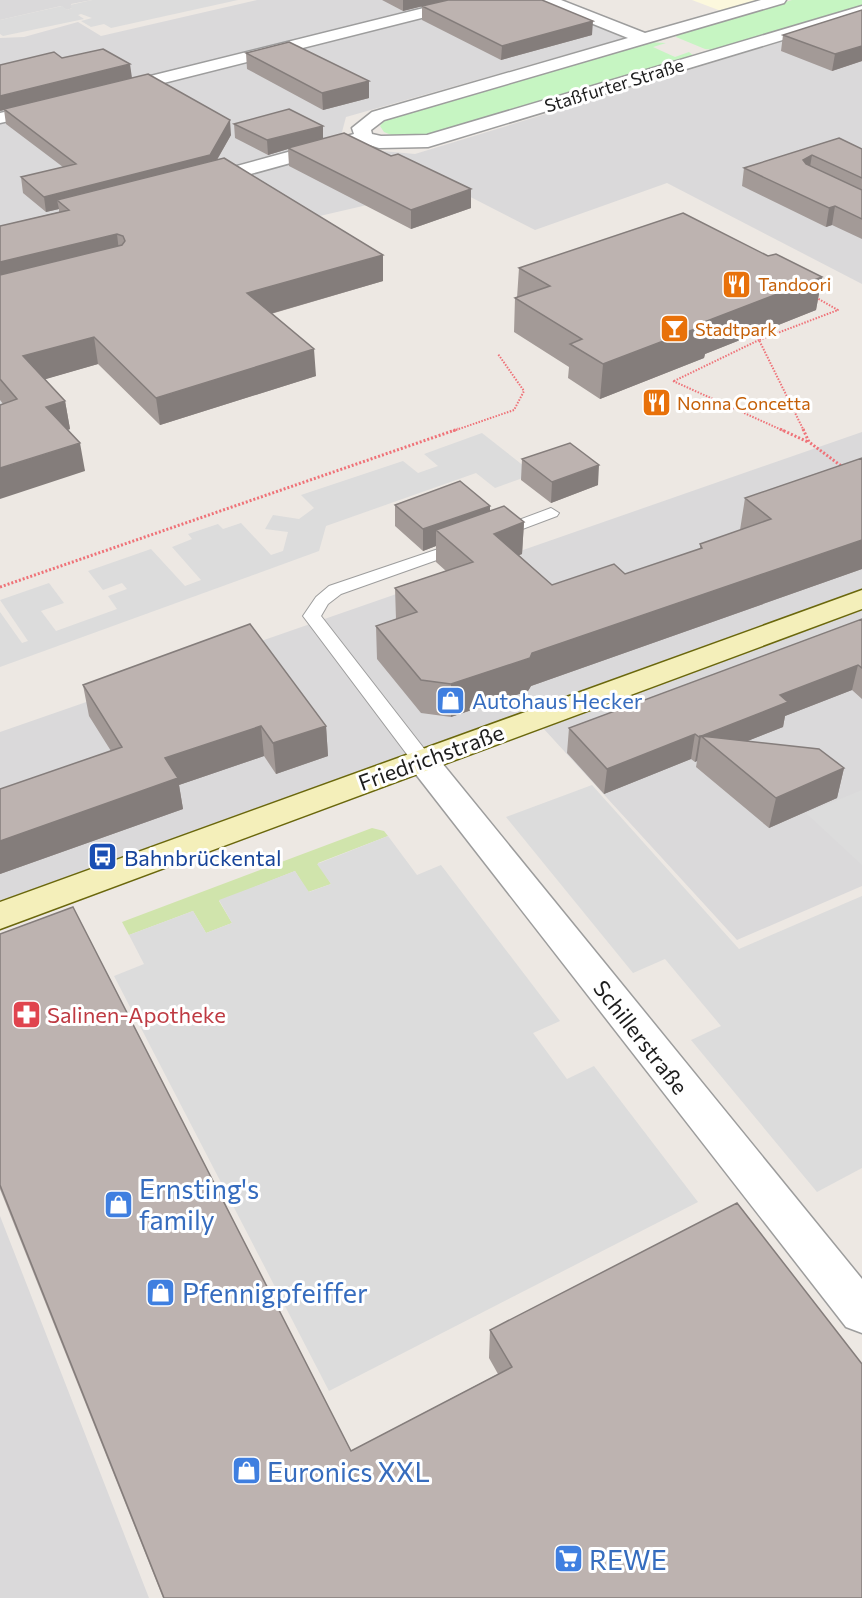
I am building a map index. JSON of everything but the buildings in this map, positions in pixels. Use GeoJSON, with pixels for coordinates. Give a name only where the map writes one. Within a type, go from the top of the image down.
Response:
{"type":"FeatureCollection","features":[{"type":"Feature","properties":{"kind":"street"},"geometry":{"type":"LineString","coordinates":[[96,95],[475,0]]}},
{"type":"Feature","properties":{"kind":"street"},"geometry":{"type":"LineString","coordinates":[[547,0],[711,56]]}},
{"type":"Feature","properties":{"kind":"street","name":"Staßfurter Straße"},"geometry":{"type":"LineString","coordinates":[[364,137],[361,128],[378,116],[778,0]]}},
{"type":"Feature","properties":{"kind":"street","name":"Staßfurter Straße"},"geometry":{"type":"LineString","coordinates":[[177,188],[364,137],[379,142],[428,141],[862,11]]}},
{"type":"Feature","properties":{"kind":"street"},"geometry":{"type":"LineString","coordinates":[[0,118],[64,103]]}},
{"type":"Feature","properties":{"kind":"street","name":"Friedrichstraße"},"geometry":{"type":"LineString","coordinates":[[0,916],[862,599]]}},
{"type":"Feature","properties":{"kind":"street","name":"Schillerstraße"},"geometry":{"type":"LineString","coordinates":[[422,760],[862,1313]]}},
{"type":"Feature","properties":{"kind":"lane"},"geometry":{"type":"LineString","coordinates":[[422,760],[312,616],[322,601],[335,590],[551,513]]}},
{"type":"Feature","properties":{"kind":"path"},"geometry":{"type":"LineString","coordinates":[[807,293],[838,310],[759,340],[673,381],[809,442],[844,468]]}},
{"type":"Feature","properties":{"kind":"path"},"geometry":{"type":"LineString","coordinates":[[759,340],[809,442]]}},
{"type":"Feature","properties":{"kind":"path"},"geometry":{"type":"LineString","coordinates":[[0,587],[514,410],[524,391],[498,354]]}},
{"type":"Feature","properties":{"kind":"shaded area"},"geometry":{"type":"Polygon","coordinates":[[[0,0],[92,0],[71,4],[72,8],[67,10],[61,6],[0,20],[0,0]]]}},
{"type":"Feature","properties":{"kind":"shaded area"},"geometry":{"type":"Polygon","coordinates":[[[92,0],[238,0],[111,28],[104,24],[91,27],[81,21],[92,18],[81,14],[78,15],[84,19],[3,36],[0,34],[0,20],[62,6],[67,10],[72,8],[70,5],[92,0]]]}},
{"type":"Feature","properties":{"kind":"shaded area"},"geometry":{"type":"Polygon","coordinates":[[[257,0],[531,0],[624,38],[346,117],[338,147],[415,154],[862,17],[862,284],[667,183],[535,230],[449,186],[36,282],[0,439],[0,38],[24,37],[78,22],[101,36],[257,0]]]}},
{"type":"Feature","properties":{"kind":"shaded area"},"geometry":{"type":"Polygon","coordinates":[[[692,0],[761,0],[721,11],[692,0]]]}},
{"type":"Feature","properties":{"kind":"shaded area"},"geometry":{"type":"Polygon","coordinates":[[[862,432],[862,591],[0,908],[0,732],[862,432]]]}},
{"type":"Feature","properties":{"kind":"shaded area"},"geometry":{"type":"Polygon","coordinates":[[[482,433],[534,474],[495,488],[476,473],[326,526],[319,551],[0,667],[0,612],[22,643],[28,641],[0,600],[49,583],[64,603],[41,611],[56,631],[117,609],[108,596],[127,589],[122,583],[103,590],[88,571],[151,549],[185,586],[201,580],[172,547],[192,539],[188,534],[218,524],[223,529],[241,523],[271,555],[283,551],[288,532],[265,529],[273,515],[299,519],[314,508],[301,495],[403,461],[418,473],[438,466],[424,454],[482,433]]]}},
{"type":"Feature","properties":{"kind":"shaded area"},"geometry":{"type":"Polygon","coordinates":[[[862,610],[862,886],[737,940],[543,728],[862,610]]]}},
{"type":"Feature","properties":{"kind":"shaded area"},"geometry":{"type":"Polygon","coordinates":[[[592,785],[739,949],[862,896],[862,1168],[817,1192],[691,1040],[721,1026],[665,959],[633,973],[506,817],[592,785]]]}},
{"type":"Feature","properties":{"kind":"shaded area"},"geometry":{"type":"Polygon","coordinates":[[[862,790],[862,865],[806,813],[862,790]]]}},
{"type":"Feature","properties":{"kind":"shaded area"},"geometry":{"type":"Polygon","coordinates":[[[388,836],[417,875],[441,865],[560,1021],[533,1033],[567,1079],[594,1066],[698,1202],[329,1391],[114,976],[144,964],[129,935],[193,911],[206,933],[232,923],[219,900],[295,871],[309,892],[331,884],[317,864],[388,836]]]}},
{"type":"Feature","properties":{"kind":"shaded area"},"geometry":{"type":"Polygon","coordinates":[[[0,1216],[149,1598],[0,1598],[0,1216]]]}},
{"type":"Feature","properties":{"kind":"green space"},"geometry":{"type":"Polygon","coordinates":[[[792,0],[862,0],[862,7],[715,50],[705,49],[676,37],[678,33],[792,0]]]}},
{"type":"Feature","properties":{"kind":"green space"},"geometry":{"type":"Polygon","coordinates":[[[647,42],[666,43],[653,47],[675,57],[689,52],[694,56],[441,135],[394,136],[384,132],[380,126],[385,119],[647,42]]]}},
{"type":"Feature","properties":{"kind":"green space"},"geometry":{"type":"Polygon","coordinates":[[[372,828],[384,831],[388,836],[318,863],[331,884],[308,892],[295,871],[219,901],[232,923],[206,933],[193,911],[129,935],[122,922],[372,828]]]}},
{"type":"Feature","properties":{"kind":"place","name":"Tandoori"},"geometry":{"type":"Point","coordinates":[737,284]}},
{"type":"Feature","properties":{"kind":"place","name":"Stadtpark"},"geometry":{"type":"Point","coordinates":[674,329]}},
{"type":"Feature","properties":{"kind":"place","name":"Nonna Concetta"},"geometry":{"type":"Point","coordinates":[656,403]}},
{"type":"Feature","properties":{"kind":"place","name":"Autohaus Hecker"},"geometry":{"type":"Point","coordinates":[451,700]}},
{"type":"Feature","properties":{"kind":"place","name":"Bahnbrückental"},"geometry":{"type":"Point","coordinates":[103,857]}},
{"type":"Feature","properties":{"kind":"place","name":"Salinen-Apotheke"},"geometry":{"type":"Point","coordinates":[26,1014]}},
{"type":"Feature","properties":{"kind":"place","name":"Ernsting's family"},"geometry":{"type":"Point","coordinates":[118,1204]}},
{"type":"Feature","properties":{"kind":"place","name":"Pfennigpfeiffer"},"geometry":{"type":"Point","coordinates":[161,1292]}},
{"type":"Feature","properties":{"kind":"place","name":"Euronics XXL"},"geometry":{"type":"Point","coordinates":[246,1471]}},
{"type":"Feature","properties":{"kind":"place","name":"REWE"},"geometry":{"type":"Point","coordinates":[568,1559]}}]}
